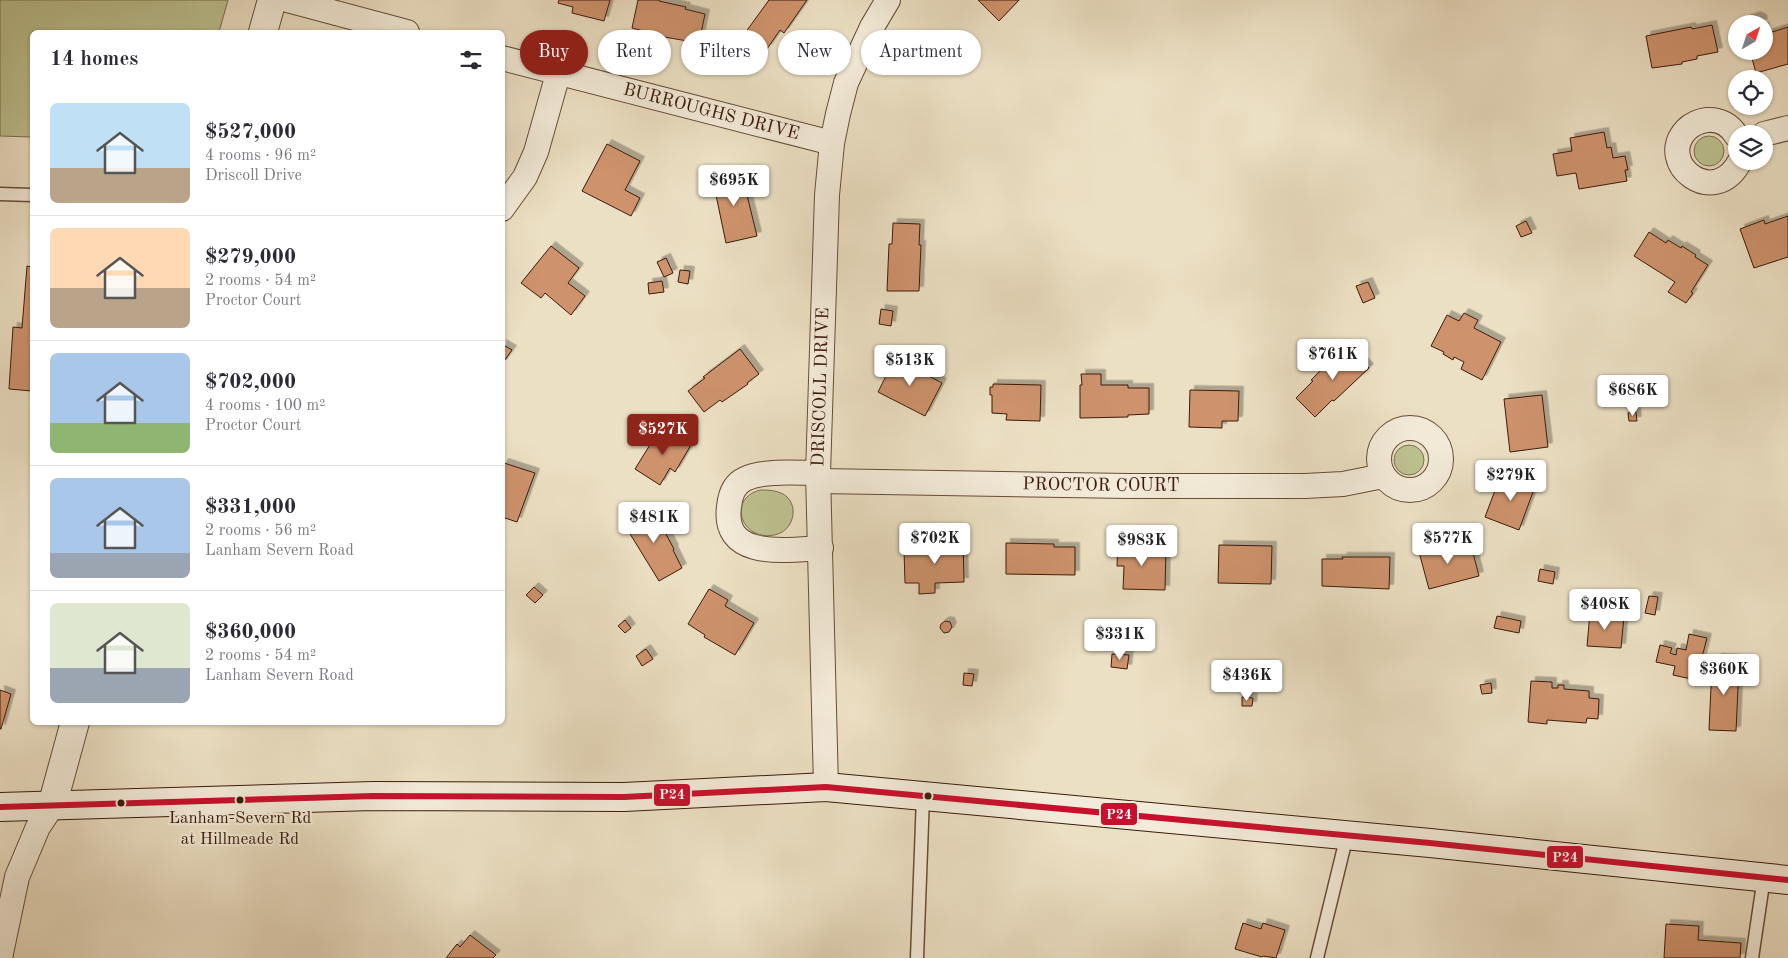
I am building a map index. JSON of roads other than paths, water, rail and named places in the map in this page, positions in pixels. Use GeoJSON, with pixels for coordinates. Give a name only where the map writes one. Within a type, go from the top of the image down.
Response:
{"type":"FeatureCollection","features":[{"type":"Feature","properties":{"kind":"main road"},"geometry":{"type":"LineString","coordinates":[[264,30],[272,0]]}},
{"type":"Feature","properties":{"kind":"main road"},"geometry":{"type":"LineString","coordinates":[[52,806],[74,725]]}},
{"type":"Feature","properties":{"kind":"main road"},"geometry":{"type":"LineString","coordinates":[[0,807],[373,796],[624,797],[826,787],[1347,835],[1776,878]]}},
{"type":"Feature","properties":{"kind":"street"},"geometry":{"type":"LineString","coordinates":[[287,0],[400,30]]}},
{"type":"Feature","properties":{"kind":"street","name":"DRISCOLL DRIVE"},"geometry":{"type":"LineString","coordinates":[[826,787],[819,477],[827,195],[832,143],[846,83],[872,27],[888,0]]}},
{"type":"Feature","properties":{"kind":"street","name":"BURROUGHS DRIVE"},"geometry":{"type":"LineString","coordinates":[[505,59],[520,63]]}},
{"type":"Feature","properties":{"kind":"street"},"geometry":{"type":"LineString","coordinates":[[505,205],[525,177],[536,152],[558,75]]}},
{"type":"Feature","properties":{"kind":"street","name":"BURROUGHS DRIVE"},"geometry":{"type":"LineString","coordinates":[[562,75],[832,143]]}},
{"type":"Feature","properties":{"kind":"street"},"geometry":{"type":"LineString","coordinates":[[1728,126],[1718,121],[1708,120],[1698,122],[1689,127],[1679,143],[1678,154],[1680,164],[1687,173],[1695,180],[1705,183],[1716,182],[1726,178],[1735,170]]}},
{"type":"Feature","properties":{"kind":"street"},"geometry":{"type":"LineString","coordinates":[[1773,132],[1788,128]]}},
{"type":"Feature","properties":{"kind":"street"},"geometry":{"type":"LineString","coordinates":[[819,477],[767,474],[744,479],[735,486],[730,498],[728,514],[730,528],[737,538],[744,544],[752,547],[785,550],[821,548]]}},
{"type":"Feature","properties":{"kind":"street","name":"PROCTOR COURT"},"geometry":{"type":"LineString","coordinates":[[819,477],[1129,486],[1306,486],[1343,484],[1383,476]]}},
{"type":"Feature","properties":{"kind":"street"},"geometry":{"type":"LineString","coordinates":[[0,958],[17,877],[38,828],[52,806]]}},
{"type":"Feature","properties":{"kind":"lane"},"geometry":{"type":"LineString","coordinates":[[0,194],[30,195]]}},
{"type":"Feature","properties":{"kind":"lane"},"geometry":{"type":"LineString","coordinates":[[917,958],[923,796]]}},
{"type":"Feature","properties":{"kind":"lane"},"geometry":{"type":"LineString","coordinates":[[1317,958],[1347,835]]}},
{"type":"Feature","properties":{"kind":"lane"},"geometry":{"type":"LineString","coordinates":[[1752,958],[1776,878]]}},
{"type":"Feature","properties":{"kind":"place","name":"Lanham-Severn Rd at Hillmeade Rd"},"geometry":{"type":"Point","coordinates":[240,800]}}]}
